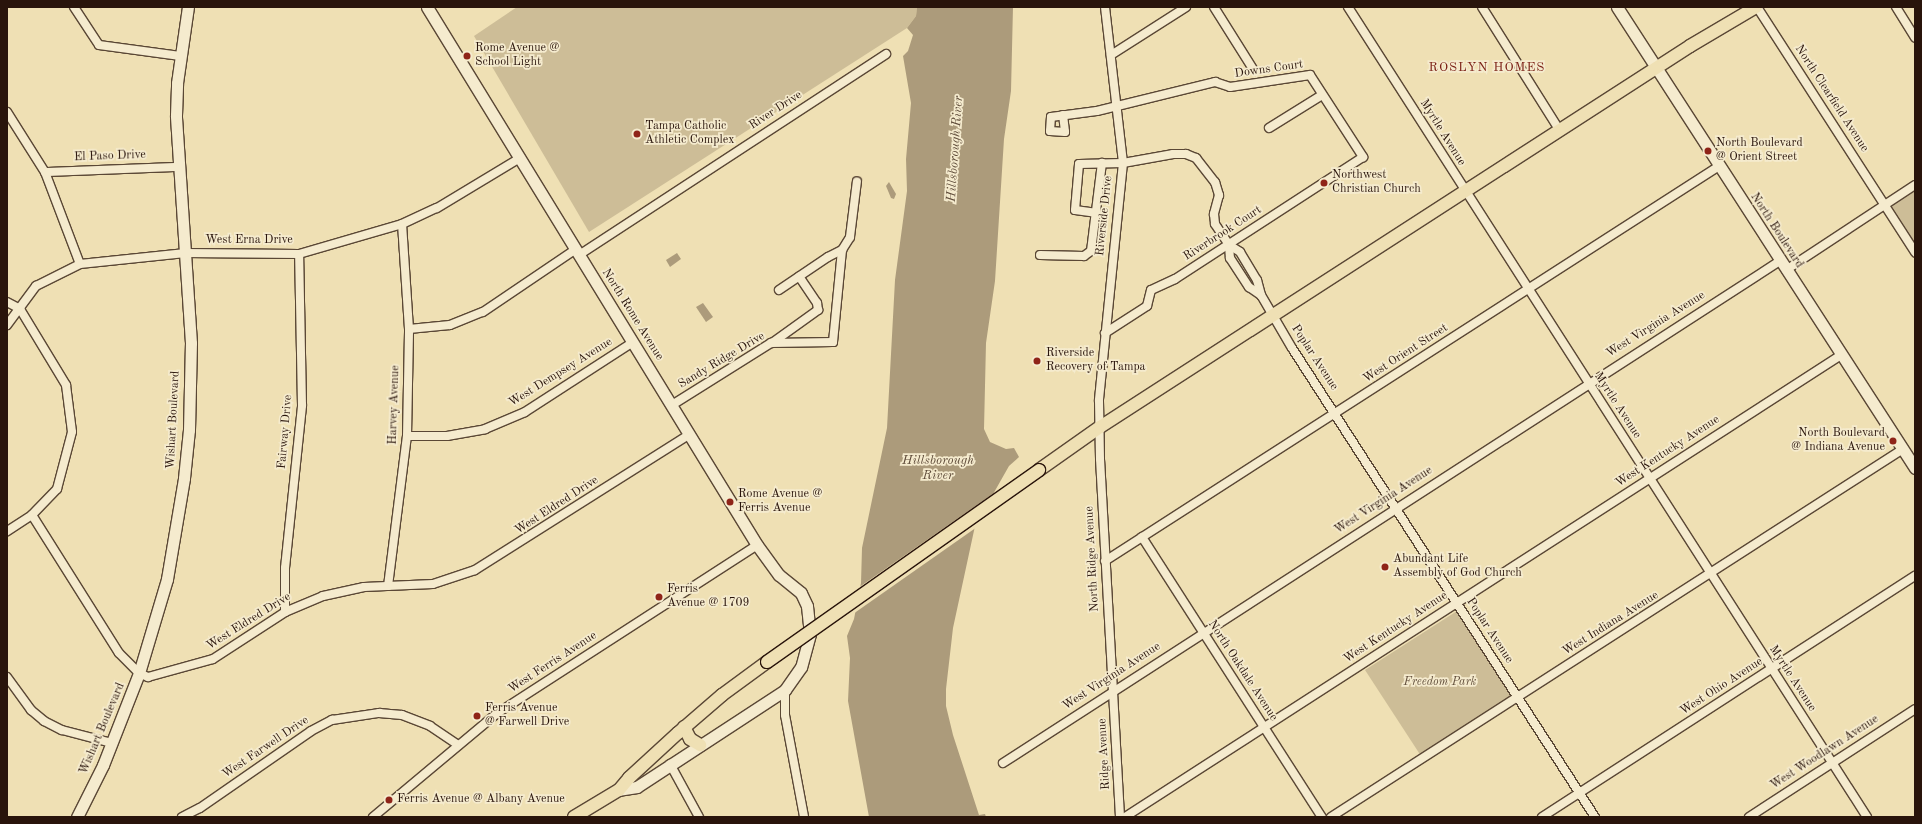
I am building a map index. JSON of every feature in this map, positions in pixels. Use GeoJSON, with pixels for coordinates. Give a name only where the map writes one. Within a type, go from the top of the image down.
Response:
{"type":"FeatureCollection","features":[{"type":"Feature","properties":{"kind":"main road"},"geometry":{"type":"LineString","coordinates":[[574,817],[619,790],[629,778],[722,695],[1100,427],[1273,317],[1656,68],[1756,7]]}},
{"type":"Feature","properties":{"kind":"main road"},"geometry":{"type":"LineString","coordinates":[[684,728],[690,739],[700,745]]}},
{"type":"Feature","properties":{"kind":"street"},"geometry":{"type":"LineString","coordinates":[[74,7],[99,45],[180,56]]}},
{"type":"Feature","properties":{"kind":"street","name":"Wishart Boulevard"},"geometry":{"type":"LineString","coordinates":[[77,817],[112,743],[139,673],[167,579],[184,478],[191,343],[177,167],[176,115],[180,56],[188,7]]}},
{"type":"Feature","properties":{"kind":"street","name":"North Rome Avenue"},"geometry":{"type":"LineString","coordinates":[[427,7],[758,545],[779,575],[801,593],[810,620],[810,634],[801,667],[785,690]]}},
{"type":"Feature","properties":{"kind":"street","name":"Riverside Drive"},"geometry":{"type":"LineString","coordinates":[[1100,427],[1099,401],[1123,163],[1115,106],[1105,7]]}},
{"type":"Feature","properties":{"kind":"street"},"geometry":{"type":"LineString","coordinates":[[1111,55],[1186,7]]}},
{"type":"Feature","properties":{"kind":"street"},"geometry":{"type":"LineString","coordinates":[[1214,7],[1253,69]]}},
{"type":"Feature","properties":{"kind":"street","name":"Myrtle Avenue"},"geometry":{"type":"LineString","coordinates":[[1348,7],[1587,383],[1867,817]]}},
{"type":"Feature","properties":{"kind":"street"},"geometry":{"type":"LineString","coordinates":[[1482,7],[1560,131]]}},
{"type":"Feature","properties":{"kind":"street","name":"North Boulevard"},"geometry":{"type":"LineString","coordinates":[[1617,7],[1841,355],[1914,465]]}},
{"type":"Feature","properties":{"kind":"street","name":"North Clearfield Avenue"},"geometry":{"type":"LineString","coordinates":[[1756,7],[1915,252]]}},
{"type":"Feature","properties":{"kind":"street"},"geometry":{"type":"LineString","coordinates":[[1896,7],[1915,37]]}},
{"type":"Feature","properties":{"kind":"street","name":"River Drive"},"geometry":{"type":"LineString","coordinates":[[409,330],[450,325],[483,312],[886,54]]}},
{"type":"Feature","properties":{"kind":"street","name":"Downs Court"},"geometry":{"type":"LineString","coordinates":[[1115,106],[1215,82],[1230,87],[1310,75],[1363,157]]}},
{"type":"Feature","properties":{"kind":"street"},"geometry":{"type":"LineString","coordinates":[[1269,128],[1322,95]]}},
{"type":"Feature","properties":{"kind":"street"},"geometry":{"type":"LineString","coordinates":[[1063,115],[1115,106]]}},
{"type":"Feature","properties":{"kind":"street"},"geometry":{"type":"LineString","coordinates":[[7,112],[44,172],[80,264]]}},
{"type":"Feature","properties":{"kind":"street","name":"Poplar Avenue"},"geometry":{"type":"LineString","coordinates":[[1096,213],[1075,210],[1078,164],[1123,163],[1173,154],[1186,154],[1196,158],[1215,182],[1219,195],[1214,214],[1215,224],[1229,245],[1230,258],[1249,287],[1260,295],[1595,817]]}},
{"type":"Feature","properties":{"kind":"street","name":"Riverbrook Court"},"geometry":{"type":"LineString","coordinates":[[1105,333],[1147,306],[1151,290],[1175,279],[1363,157]]}},
{"type":"Feature","properties":{"kind":"street","name":"West Erna Drive"},"geometry":{"type":"LineString","coordinates":[[7,325],[36,286],[80,264],[185,253],[299,254],[402,224],[437,208],[520,158]]}},
{"type":"Feature","properties":{"kind":"street"},"geometry":{"type":"LineString","coordinates":[[1040,255],[1084,256],[1091,251],[1102,163]]}},
{"type":"Feature","properties":{"kind":"street","name":"West Orient Street"},"geometry":{"type":"LineString","coordinates":[[1105,561],[1719,166]]}},
{"type":"Feature","properties":{"kind":"street","name":"El Paso Drive"},"geometry":{"type":"LineString","coordinates":[[44,172],[177,167]]}},
{"type":"Feature","properties":{"kind":"street"},"geometry":{"type":"LineString","coordinates":[[778,290],[842,250],[850,238],[857,181]]}},
{"type":"Feature","properties":{"kind":"street","name":"West Virginia Avenue"},"geometry":{"type":"LineString","coordinates":[[1003,763],[1202,632],[1396,508],[1587,383],[1885,204],[1915,184]]}},
{"type":"Feature","properties":{"kind":"street","name":"Harvey Avenue"},"geometry":{"type":"LineString","coordinates":[[388,586],[407,436],[409,330],[402,224]]}},
{"type":"Feature","properties":{"kind":"street","name":"Sandy Ridge Drive"},"geometry":{"type":"LineString","coordinates":[[672,405],[771,343],[833,342],[842,250]]}},
{"type":"Feature","properties":{"kind":"street","name":"Fairway Drive"},"geometry":{"type":"LineString","coordinates":[[285,612],[285,568],[302,405],[299,254]]}},
{"type":"Feature","properties":{"kind":"street"},"geometry":{"type":"LineString","coordinates":[[771,343],[818,310],[817,303],[799,276]]}},
{"type":"Feature","properties":{"kind":"street"},"geometry":{"type":"LineString","coordinates":[[7,302],[20,309],[66,385],[72,432],[57,489],[32,515],[7,531]]}},
{"type":"Feature","properties":{"kind":"street","name":"West Dempsey Avenue"},"geometry":{"type":"LineString","coordinates":[[407,436],[447,436],[485,429],[525,412],[633,342]]}},
{"type":"Feature","properties":{"kind":"street","name":"West Kentucky Avenue"},"geometry":{"type":"LineString","coordinates":[[1125,817],[1841,355]]}},
{"type":"Feature","properties":{"kind":"street","name":"North Ridge Avenue"},"geometry":{"type":"LineString","coordinates":[[1100,427],[1105,561],[1113,690]]}},
{"type":"Feature","properties":{"kind":"street","name":"West Eldred Drive"},"geometry":{"type":"LineString","coordinates":[[139,673],[148,677],[213,659],[285,612],[311,600],[338,592],[439,582],[488,564],[690,434]]}},
{"type":"Feature","properties":{"kind":"street","name":"West Indiana Avenue"},"geometry":{"type":"LineString","coordinates":[[1331,817],[1903,450]]}},
{"type":"Feature","properties":{"kind":"street"},"geometry":{"type":"LineString","coordinates":[[32,515],[119,653],[139,673]]}},
{"type":"Feature","properties":{"kind":"street","name":"North Oakdale Avenue"},"geometry":{"type":"LineString","coordinates":[[1142,537],[1322,817]]}},
{"type":"Feature","properties":{"kind":"street","name":"West Ferris Avenue"},"geometry":{"type":"LineString","coordinates":[[375,816],[496,714],[758,545]]}},
{"type":"Feature","properties":{"kind":"street","name":"West Ohio Avenue"},"geometry":{"type":"LineString","coordinates":[[1542,817],[1915,576]]}},
{"type":"Feature","properties":{"kind":"street"},"geometry":{"type":"LineString","coordinates":[[7,677],[31,710],[44,721],[62,730],[112,743]]}},
{"type":"Feature","properties":{"kind":"street"},"geometry":{"type":"LineString","coordinates":[[619,790],[631,790],[785,690]]}},
{"type":"Feature","properties":{"kind":"street"},"geometry":{"type":"LineString","coordinates":[[785,690],[785,715],[804,817]]}},
{"type":"Feature","properties":{"kind":"street","name":"Ridge Avenue"},"geometry":{"type":"LineString","coordinates":[[1113,690],[1120,817]]}},
{"type":"Feature","properties":{"kind":"street","name":"West Woodlawn Avenue"},"geometry":{"type":"LineString","coordinates":[[1748,817],[1915,709]]}},
{"type":"Feature","properties":{"kind":"street","name":"West Farwell Drive"},"geometry":{"type":"LineString","coordinates":[[182,817],[200,808],[310,731],[332,720],[379,713],[402,715],[430,726],[458,745]]}},
{"type":"Feature","properties":{"kind":"street"},"geometry":{"type":"LineString","coordinates":[[670,764],[699,817]]}},
{"type":"Feature","properties":{"kind":"green space","name":"Tampa Catholic Athletic Complex"},"geometry":{"type":"Polygon","coordinates":[[[517,7],[917,7],[916,16],[907,28],[589,232],[474,36],[517,7]]]}},
{"type":"Feature","properties":{"kind":"green space"},"geometry":{"type":"Polygon","coordinates":[[[1915,188],[1915,247],[1890,206],[1915,188]]]}},
{"type":"Feature","properties":{"kind":"green space","name":"Freedom Park"},"geometry":{"type":"Polygon","coordinates":[[[1457,611],[1513,697],[1421,756],[1365,670],[1457,611]]]}},
{"type":"Feature","properties":{"kind":"water","name":"Hillsborough River"},"geometry":{"type":"Polygon","coordinates":[[[917,7],[1013,7],[1011,91],[1004,139],[995,281],[986,343],[984,429],[990,442],[1006,449],[1014,448],[1019,457],[1009,466],[975,526],[953,628],[946,689],[946,706],[953,735],[979,815],[985,814],[986,817],[869,817],[848,701],[850,658],[847,636],[854,619],[861,583],[862,548],[887,428],[895,280],[907,191],[906,159],[911,103],[903,56],[908,51],[913,35],[907,28],[916,16],[917,7]]]}},
{"type":"Feature","properties":{"kind":"water"},"geometry":{"type":"Polygon","coordinates":[[[889,182],[896,194],[894,199],[891,198],[886,186],[889,182]]]}},
{"type":"Feature","properties":{"kind":"water"},"geometry":{"type":"Polygon","coordinates":[[[677,253],[681,259],[670,267],[666,260],[677,253]]]}},
{"type":"Feature","properties":{"kind":"water"},"geometry":{"type":"Polygon","coordinates":[[[703,303],[713,317],[706,322],[696,307],[703,303]]]}},
{"type":"Feature","properties":{"kind":"pier"},"geometry":{"type":"Polygon","coordinates":[[[997,491],[977,527],[853,614],[858,588],[997,491]]]}},
{"type":"Feature","properties":{"kind":"place","name":"Rome Avenue @ School Light"},"geometry":{"type":"Point","coordinates":[467,56]}},
{"type":"Feature","properties":{"kind":"place","name":"Tampa Catholic Athletic Complex"},"geometry":{"type":"Point","coordinates":[637,134]}},
{"type":"Feature","properties":{"kind":"place","name":"North Boulevard @ Orient Street"},"geometry":{"type":"Point","coordinates":[1708,151]}},
{"type":"Feature","properties":{"kind":"place","name":"Northwest Christian Church"},"geometry":{"type":"Point","coordinates":[1324,183]}},
{"type":"Feature","properties":{"kind":"place","name":"Riverside Recovery of Tampa"},"geometry":{"type":"Point","coordinates":[1037,361]}},
{"type":"Feature","properties":{"kind":"place","name":"North Boulevard @ Indiana Avenue"},"geometry":{"type":"Point","coordinates":[1893,441]}},
{"type":"Feature","properties":{"kind":"place","name":"Rome Avenue @ Ferris Avenue"},"geometry":{"type":"Point","coordinates":[730,502]}},
{"type":"Feature","properties":{"kind":"place","name":"Abundant Life Assembly of God Church"},"geometry":{"type":"Point","coordinates":[1385,567]}},
{"type":"Feature","properties":{"kind":"place","name":"Ferris Avenue @ 1709"},"geometry":{"type":"Point","coordinates":[659,597]}},
{"type":"Feature","properties":{"kind":"place","name":"Ferris Avenue @ Farwell Drive"},"geometry":{"type":"Point","coordinates":[477,716]}},
{"type":"Feature","properties":{"kind":"place","name":"Ferris Avenue @ Albany Avenue"},"geometry":{"type":"Point","coordinates":[389,800]}},
{"type":"Feature","properties":{"kind":"district","name":"ROSLYN HOMES"},"geometry":{"type":"Point","coordinates":[1487,68]}}]}
